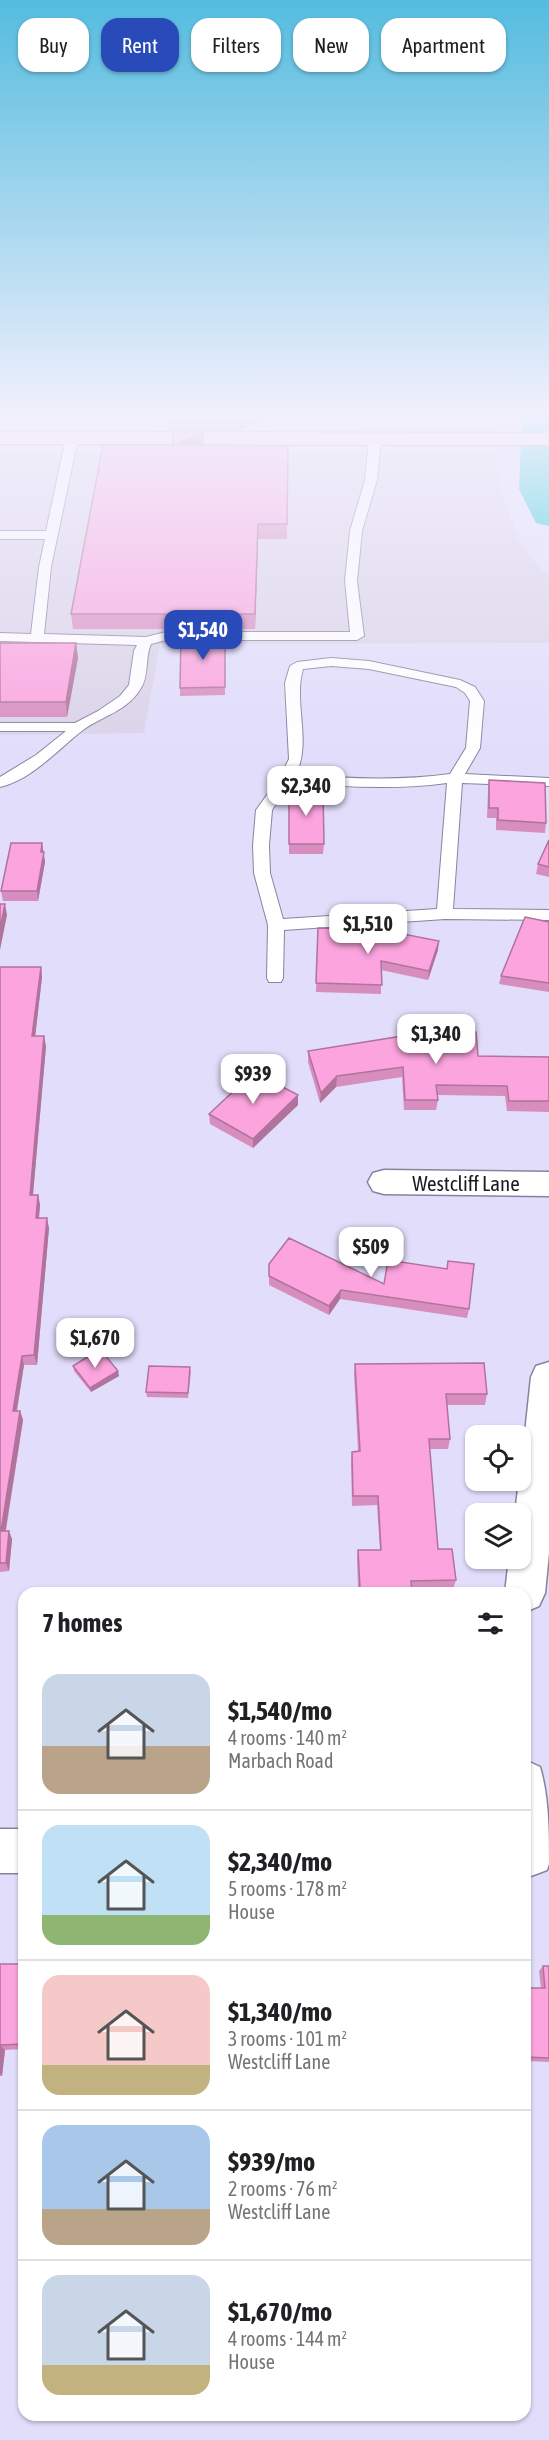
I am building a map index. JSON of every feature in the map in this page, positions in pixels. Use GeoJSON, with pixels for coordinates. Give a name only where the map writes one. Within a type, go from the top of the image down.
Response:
{"type":"FeatureCollection","features":[{"type":"Feature","properties":{"kind":"street","name":"Westcliff Lane"},"geometry":{"type":"LineString","coordinates":[[384,1182],[549,1184]]}},
{"type":"Feature","properties":{"kind":"street"},"geometry":{"type":"LineString","coordinates":[[526,1587],[549,1377]]}},
{"type":"Feature","properties":{"kind":"street"},"geometry":{"type":"LineString","coordinates":[[531,1825],[535,1854]]}},
{"type":"Feature","properties":{"kind":"street"},"geometry":{"type":"LineString","coordinates":[[0,1851],[18,1851]]}},
{"type":"Feature","properties":{"kind":"lane"},"geometry":{"type":"LineString","coordinates":[[37,637],[53,526]]}},
{"type":"Feature","properties":{"kind":"lane"},"geometry":{"type":"LineString","coordinates":[[0,637],[146,641],[166,636],[357,636],[351,581],[358,526]]}},
{"type":"Feature","properties":{"kind":"lane"},"geometry":{"type":"LineString","coordinates":[[0,535],[51,535]]}},
{"type":"Feature","properties":{"kind":"lane"},"geometry":{"type":"LineString","coordinates":[[0,783],[27,768],[78,727],[125,699],[136,686],[141,651],[146,641]]}},
{"type":"Feature","properties":{"kind":"lane"},"geometry":{"type":"LineString","coordinates":[[275,978],[276,925],[262,873],[261,845],[264,810],[287,777],[296,759],[293,675],[297,666],[332,662],[369,665],[460,684],[470,690],[477,701],[473,748],[454,778],[445,914]]}},
{"type":"Feature","properties":{"kind":"lane"},"geometry":{"type":"LineString","coordinates":[[0,727],[78,727]]}},
{"type":"Feature","properties":{"kind":"lane"},"geometry":{"type":"LineString","coordinates":[[287,777],[324,781],[418,783],[454,778],[549,782]]}},
{"type":"Feature","properties":{"kind":"lane"},"geometry":{"type":"LineString","coordinates":[[276,925],[445,914],[549,915]]}},
{"type":"Feature","properties":{"kind":"shaded area"},"geometry":{"type":"Polygon","coordinates":[[[0,526],[514,526],[520,542],[538,566],[549,576],[549,643],[160,644],[144,733],[0,735],[0,526]]]}},
{"type":"Feature","properties":{"kind":"building"},"geometry":{"type":"Polygon","coordinates":[[[88,526],[258,526],[255,614],[71,614],[88,526]]]}},
{"type":"Feature","properties":{"kind":"building"},"geometry":{"type":"Polygon","coordinates":[[[181,634],[225,634],[225,687],[180,688],[181,634]]]}},
{"type":"Feature","properties":{"kind":"building"},"geometry":{"type":"Polygon","coordinates":[[[0,643],[76,643],[66,702],[0,702],[0,643]]]}},
{"type":"Feature","properties":{"kind":"building"},"geometry":{"type":"Polygon","coordinates":[[[489,780],[545,783],[546,823],[498,820],[498,808],[489,808],[489,780]]]}},
{"type":"Feature","properties":{"kind":"building"},"geometry":{"type":"Polygon","coordinates":[[[289,789],[323,789],[324,844],[289,844],[289,789]]]}},
{"type":"Feature","properties":{"kind":"building"},"geometry":{"type":"Polygon","coordinates":[[[549,840],[549,867],[538,864],[549,840]]]}},
{"type":"Feature","properties":{"kind":"building"},"geometry":{"type":"Polygon","coordinates":[[[11,843],[42,843],[41,852],[44,852],[37,891],[1,891],[11,843]]]}},
{"type":"Feature","properties":{"kind":"building"},"geometry":{"type":"Polygon","coordinates":[[[0,904],[5,904],[0,929],[0,904]]]}},
{"type":"Feature","properties":{"kind":"building"},"geometry":{"type":"Polygon","coordinates":[[[525,917],[549,922],[549,983],[501,976],[525,917]]]}},
{"type":"Feature","properties":{"kind":"building"},"geometry":{"type":"Polygon","coordinates":[[[318,928],[383,930],[439,941],[429,971],[381,961],[382,985],[316,983],[318,928]]]}},
{"type":"Feature","properties":{"kind":"building"},"geometry":{"type":"Polygon","coordinates":[[[0,967],[41,967],[32,1036],[44,1036],[30,1195],[38,1195],[36,1218],[47,1218],[34,1355],[22,1356],[13,1411],[20,1411],[1,1531],[9,1531],[6,1563],[0,1563],[0,967]]]}},
{"type":"Feature","properties":{"kind":"building"},"geometry":{"type":"Polygon","coordinates":[[[402,1031],[476,1032],[478,1056],[549,1057],[549,1101],[509,1101],[507,1086],[436,1085],[438,1100],[405,1100],[403,1067],[337,1076],[321,1093],[308,1051],[402,1036],[402,1031]]]}},
{"type":"Feature","properties":{"kind":"building"},"geometry":{"type":"Polygon","coordinates":[[[254,1072],[298,1095],[253,1139],[209,1114],[254,1072]]]}},
{"type":"Feature","properties":{"kind":"building"},"geometry":{"type":"Polygon","coordinates":[[[289,1238],[384,1284],[388,1260],[447,1269],[448,1261],[474,1264],[469,1309],[341,1290],[329,1306],[269,1276],[269,1264],[289,1238]]]}},
{"type":"Feature","properties":{"kind":"building"},"geometry":{"type":"Polygon","coordinates":[[[100,1349],[118,1371],[90,1388],[73,1366],[100,1349]]]}},
{"type":"Feature","properties":{"kind":"building"},"geometry":{"type":"Polygon","coordinates":[[[484,1363],[487,1394],[446,1394],[450,1439],[429,1439],[438,1549],[452,1549],[456,1580],[411,1581],[412,1587],[360,1587],[358,1550],[381,1550],[378,1496],[353,1496],[352,1452],[360,1451],[355,1364],[484,1363]]]}},
{"type":"Feature","properties":{"kind":"building"},"geometry":{"type":"Polygon","coordinates":[[[149,1366],[190,1367],[188,1393],[146,1392],[149,1366]]]}},
{"type":"Feature","properties":{"kind":"building"},"geometry":{"type":"Polygon","coordinates":[[[0,1964],[18,1964],[18,2044],[0,2045],[0,1964]]]}},
{"type":"Feature","properties":{"kind":"building"},"geometry":{"type":"Polygon","coordinates":[[[543,1966],[549,1966],[549,2058],[531,2057],[531,1988],[545,1988],[543,1966]]]}}]}
